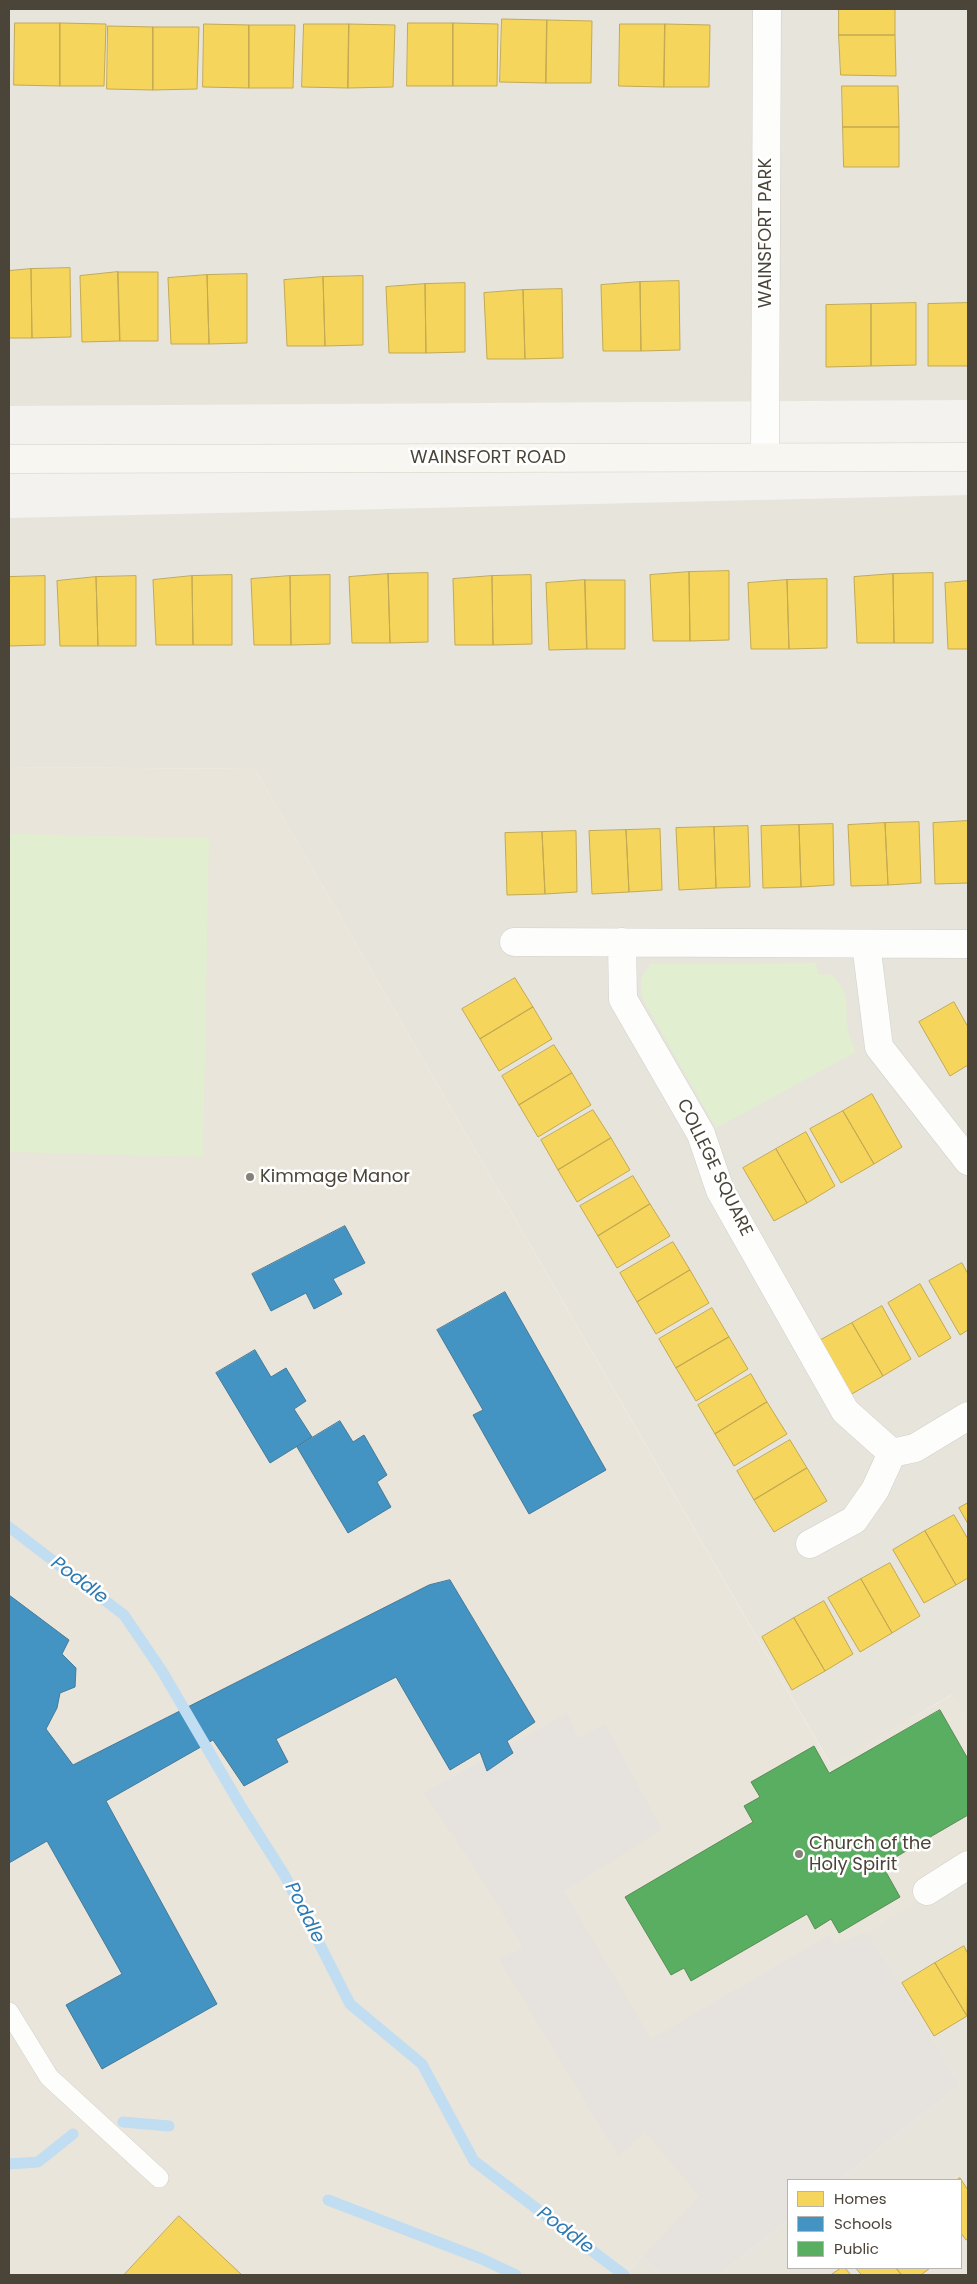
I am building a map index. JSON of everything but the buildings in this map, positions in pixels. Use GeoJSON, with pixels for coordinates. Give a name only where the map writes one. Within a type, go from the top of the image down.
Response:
{"type":"FeatureCollection","features":[{"type":"Feature","properties":{"kind":"main road","name":"WAINSFORT ROAD"},"geometry":{"type":"LineString","coordinates":[[9,460],[968,457]]}},
{"type":"Feature","properties":{"kind":"street","name":"WAINSFORT PARK"},"geometry":{"type":"LineString","coordinates":[[765,457],[768,9]]}},
{"type":"Feature","properties":{"kind":"street"},"geometry":{"type":"LineString","coordinates":[[514,942],[968,944]]}},
{"type":"Feature","properties":{"kind":"street","name":"COLLEGE SQUARE"},"geometry":{"type":"LineString","coordinates":[[622,942],[623,999],[701,1134],[720,1190],[845,1411],[892,1453]]}},
{"type":"Feature","properties":{"kind":"street"},"geometry":{"type":"LineString","coordinates":[[866,944],[879,1047],[968,1161]]}},
{"type":"Feature","properties":{"kind":"street"},"geometry":{"type":"LineString","coordinates":[[810,1544],[854,1520],[876,1490],[892,1453],[915,1448],[968,1416]]}},
{"type":"Feature","properties":{"kind":"street"},"geometry":{"type":"LineString","coordinates":[[927,1891],[968,1865]]}},
{"type":"Feature","properties":{"kind":"lane"},"geometry":{"type":"LineString","coordinates":[[9,2012],[48,2077],[159,2178]]}},
{"type":"Feature","properties":{"kind":"shaded area"},"geometry":{"type":"Polygon","coordinates":[[[9,9],[968,9],[968,400],[9,406],[9,9]]]}},
{"type":"Feature","properties":{"kind":"shaded area"},"geometry":{"type":"Polygon","coordinates":[[[968,495],[968,1723],[951,1695],[831,1765],[255,769],[9,767],[9,518],[968,495]]]}},
{"type":"Feature","properties":{"kind":"shaded area","name":"Kimmage Manor"},"geometry":{"type":"Polygon","coordinates":[[[9,767],[255,769],[830,1764],[952,1695],[968,1723],[968,1852],[913,1888],[919,1899],[869,1932],[960,2085],[840,2179],[787,2179],[787,2221],[719,2275],[661,2275],[643,2256],[625,2275],[9,2275],[9,767]]]}},
{"type":"Feature","properties":{"kind":"shaded area"},"geometry":{"type":"Polygon","coordinates":[[[567,1713],[578,1738],[605,1724],[662,1830],[564,1891],[651,2039],[829,1935],[835,1944],[868,1932],[960,2085],[840,2179],[787,2179],[787,2221],[719,2275],[661,2275],[643,2256],[699,2196],[645,2132],[618,2156],[499,1959],[522,1948],[520,1942],[475,1868],[424,1793],[567,1713]]]}},
{"type":"Feature","properties":{"kind":"shaded area"},"geometry":{"type":"Polygon","coordinates":[[[968,1852],[968,2275],[719,2275],[787,2221],[787,2269],[962,2269],[962,2179],[840,2179],[960,2085],[868,1932],[918,1899],[913,1888],[968,1852]]]}},
{"type":"Feature","properties":{"kind":"shaded area"},"geometry":{"type":"Polygon","coordinates":[[[643,2256],[661,2275],[625,2275],[643,2256]]]}},
{"type":"Feature","properties":{"kind":"green space"},"geometry":{"type":"Polygon","coordinates":[[[9,834],[209,838],[203,1157],[9,1152],[9,834]]]}},
{"type":"Feature","properties":{"kind":"green space"},"geometry":{"type":"Polygon","coordinates":[[[816,963],[818,974],[832,975],[845,994],[849,1033],[856,1052],[716,1128],[643,1000],[641,985],[644,972],[651,964],[816,963]]]}},
{"type":"Feature","properties":{"kind":"waterway","name":"Poddle"},"geometry":{"type":"LineString","coordinates":[[9,1527],[124,1615],[162,1671],[242,1808],[285,1876],[350,2004],[422,2064],[474,2161],[624,2275]]}},
{"type":"Feature","properties":{"kind":"waterway"},"geometry":{"type":"LineString","coordinates":[[123,2122],[169,2126]]}},
{"type":"Feature","properties":{"kind":"waterway"},"geometry":{"type":"LineString","coordinates":[[9,2164],[38,2162],[73,2134]]}},
{"type":"Feature","properties":{"kind":"waterway"},"geometry":{"type":"LineString","coordinates":[[328,2200],[482,2259],[516,2275]]}},
{"type":"Feature","properties":{"kind":"place","name":"Kimmage Manor"},"geometry":{"type":"Point","coordinates":[250,1177]}},
{"type":"Feature","properties":{"kind":"place","name":"Church of the Holy Spirit"},"geometry":{"type":"Point","coordinates":[799,1854]}}]}
